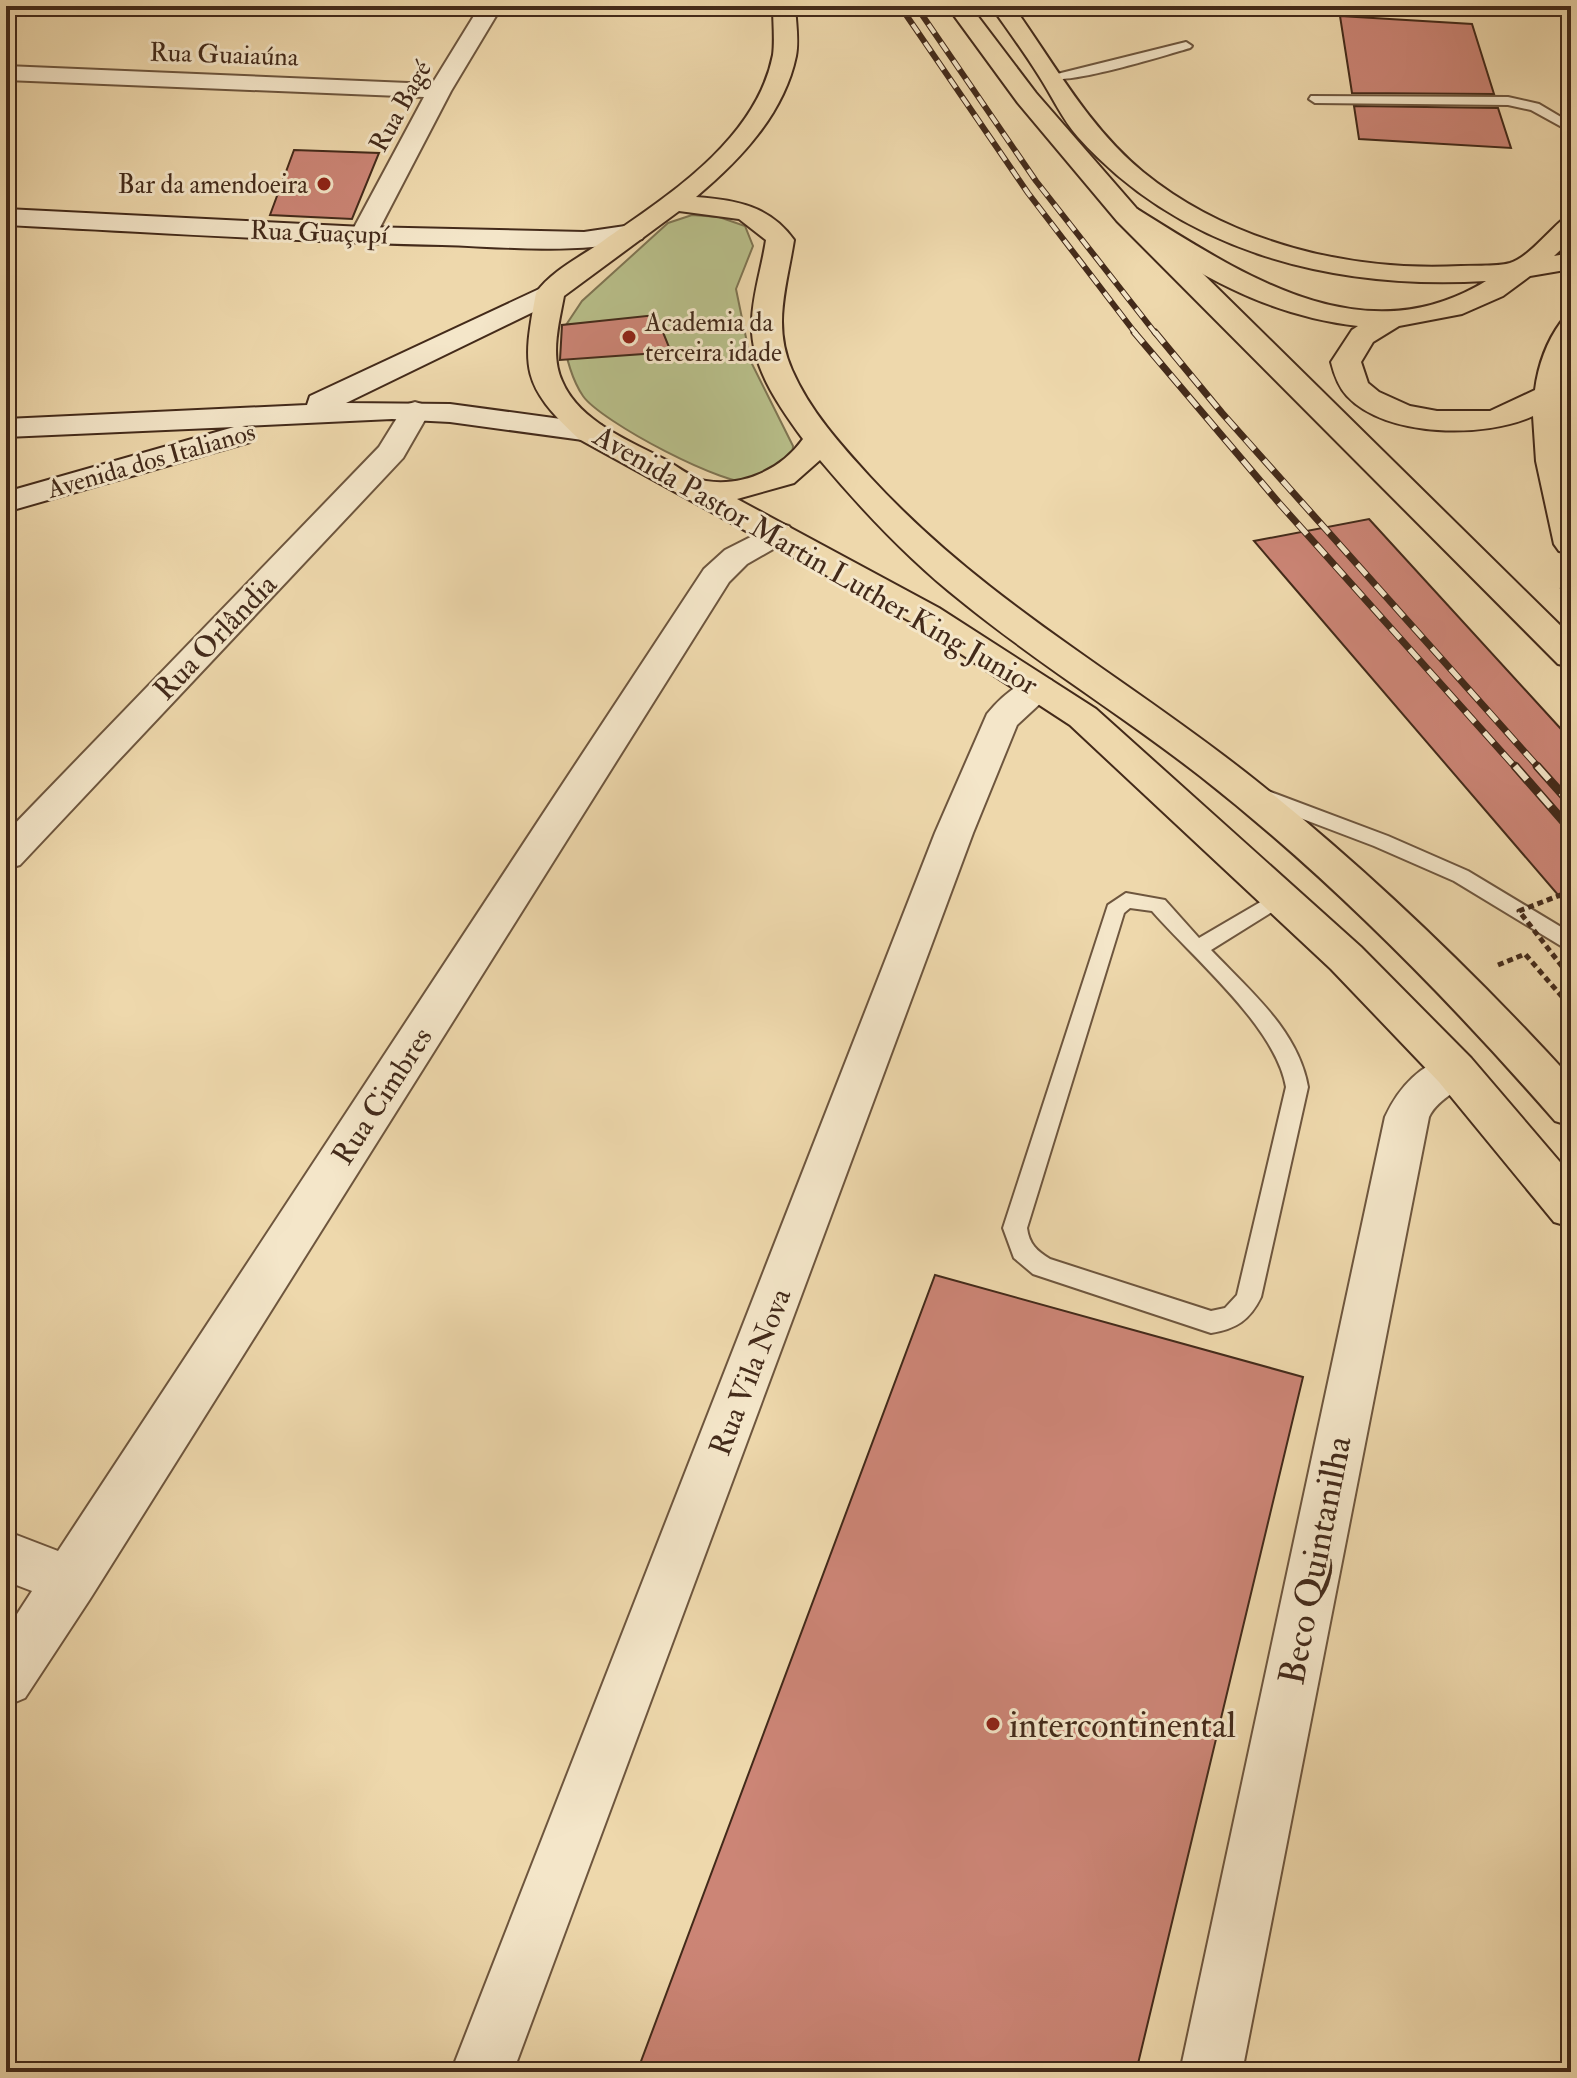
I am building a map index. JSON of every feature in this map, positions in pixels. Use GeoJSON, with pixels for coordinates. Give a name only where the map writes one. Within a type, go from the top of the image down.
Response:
{"type":"FeatureCollection","features":[{"type":"Feature","properties":{"kind":"main road"},"geometry":{"type":"LineString","coordinates":[[550,293],[675,203],[719,165],[763,110],[777,81],[784,47],[784,6]]}},
{"type":"Feature","properties":{"kind":"main road"},"geometry":{"type":"LineString","coordinates":[[958,6],[1027,98],[1127,215],[1571,656]]}},
{"type":"Feature","properties":{"kind":"main road"},"geometry":{"type":"LineString","coordinates":[[1002,6],[1087,132],[1131,173],[1171,204],[1231,236],[1292,256],[1373,272],[1476,275],[1571,261]]}},
{"type":"Feature","properties":{"kind":"main road"},"geometry":{"type":"LineString","coordinates":[[1523,6],[1571,8]]}},
{"type":"Feature","properties":{"kind":"main road","name":"Avenida Pastor Martin Luther King Junior"},"geometry":{"type":"LineString","coordinates":[[675,203],[749,214],[774,230],[780,240],[766,318],[769,348],[783,382],[818,440],[894,523],[989,607],[1157,724],[1326,860],[1457,982],[1571,1108]]}},
{"type":"Feature","properties":{"kind":"main road"},"geometry":{"type":"LineString","coordinates":[[1127,215],[1231,279],[1274,299],[1334,314],[1393,318],[1425,315],[1455,307],[1487,293],[1525,269],[1571,227]]}},
{"type":"Feature","properties":{"kind":"main road","name":"Avenida Pastor Martin Luther King Junior"},"geometry":{"type":"LineString","coordinates":[[550,293],[539,363],[548,388],[590,432],[927,616],[1095,727],[1281,897],[1455,1070],[1571,1208]]}},
{"type":"Feature","properties":{"kind":"main road"},"geometry":{"type":"LineString","coordinates":[[1393,318],[1362,336],[1346,362],[1357,390],[1369,400],[1421,418],[1485,422],[1517,413],[1548,395]]}},
{"type":"Feature","properties":{"kind":"main road"},"geometry":{"type":"LineString","coordinates":[[1571,328],[1550,376],[1548,395],[1549,457],[1571,544]]}},
{"type":"Feature","properties":{"kind":"main road"},"geometry":{"type":"LineString","coordinates":[[701,491],[730,491],[766,485],[800,465],[818,440]]}},
{"type":"Feature","properties":{"kind":"street","name":"Rua Bagé"},"geometry":{"type":"LineString","coordinates":[[363,235],[439,91],[491,6]]}},
{"type":"Feature","properties":{"kind":"street","name":"Rua Guaiaúna"},"geometry":{"type":"LineString","coordinates":[[6,73],[439,91]]}},
{"type":"Feature","properties":{"kind":"street","name":"Rua Guaçupí"},"geometry":{"type":"LineString","coordinates":[[6,217],[363,235],[584,240],[632,233]]}},
{"type":"Feature","properties":{"kind":"street","name":"Avenida dos Italianos"},"geometry":{"type":"LineString","coordinates":[[6,502],[212,443],[295,415],[550,293]]}},
{"type":"Feature","properties":{"kind":"street","name":"Avenida dos Italianos"},"geometry":{"type":"LineString","coordinates":[[295,415],[415,411],[590,432]]}},
{"type":"Feature","properties":{"kind":"street","name":"Rua Orlândia"},"geometry":{"type":"LineString","coordinates":[[6,856],[392,452],[415,411]]}},
{"type":"Feature","properties":{"kind":"street"},"geometry":{"type":"LineString","coordinates":[[6,428],[295,415]]}},
{"type":"Feature","properties":{"kind":"street","name":"Rua Cimbres"},"geometry":{"type":"LineString","coordinates":[[6,1679],[716,576],[736,557],[778,533]]}},
{"type":"Feature","properties":{"kind":"street","name":"Rua Vila Nova"},"geometry":{"type":"LineString","coordinates":[[482,2072],[954,833],[1000,722],[1011,708],[1039,688]]}},
{"type":"Feature","properties":{"kind":"street","name":"Beco Quintanilha"},"geometry":{"type":"LineString","coordinates":[[1211,2072],[1407,1117],[1415,1099],[1455,1070]]}},
{"type":"Feature","properties":{"kind":"street"},"geometry":{"type":"LineString","coordinates":[[6,1556],[71,1581]]}},
{"type":"Feature","properties":{"kind":"lane"},"geometry":{"type":"LineString","coordinates":[[1051,77],[1092,71],[1186,46]]}},
{"type":"Feature","properties":{"kind":"lane"},"geometry":{"type":"LineString","coordinates":[[1315,99],[1508,101],[1535,107],[1571,128]]}},
{"type":"Feature","properties":{"kind":"lane"},"geometry":{"type":"LineString","coordinates":[[1239,788],[1367,836],[1466,879],[1514,903],[1571,944]]}},
{"type":"Feature","properties":{"kind":"lane"},"geometry":{"type":"LineString","coordinates":[[1197,949],[1281,897]]}},
{"type":"Feature","properties":{"kind":"lane"},"geometry":{"type":"LineString","coordinates":[[1126,900],[1158,905],[1197,949],[1281,1042],[1297,1074],[1297,1087],[1249,1297],[1241,1311],[1229,1320],[1211,1322],[1042,1267],[1026,1257],[1016,1243],[1015,1228],[1115,910],[1126,900]]}},
{"type":"Feature","properties":{"kind":"path"},"geometry":{"type":"LineString","coordinates":[[1571,891],[1519,911],[1571,978]]}},
{"type":"Feature","properties":{"kind":"path"},"geometry":{"type":"LineString","coordinates":[[1487,970],[1525,954],[1571,1007]]}},
{"type":"Feature","properties":{"kind":"green space"},"geometry":{"type":"Polygon","coordinates":[[[692,215],[719,217],[745,226],[753,246],[736,289],[751,362],[793,446],[791,467],[757,483],[742,482],[693,465],[613,421],[583,396],[567,356],[562,331],[582,301],[668,223],[692,215]]]}},
{"type":"Feature","properties":{"kind":"building"},"geometry":{"type":"Polygon","coordinates":[[[1340,16],[1472,24],[1494,94],[1352,93],[1340,16]]]}},
{"type":"Feature","properties":{"kind":"building"},"geometry":{"type":"Polygon","coordinates":[[[1354,106],[1498,108],[1511,148],[1359,139],[1354,106]]]}},
{"type":"Feature","properties":{"kind":"building","name":"Bar da amendoeira"},"geometry":{"type":"Polygon","coordinates":[[[294,150],[379,153],[352,219],[270,215],[294,150]]]}},
{"type":"Feature","properties":{"kind":"building","name":"Academia da terceira idade"},"geometry":{"type":"Polygon","coordinates":[[[656,315],[671,352],[560,360],[562,325],[656,315]]]}},
{"type":"Feature","properties":{"kind":"building"},"geometry":{"type":"Polygon","coordinates":[[[1369,519],[1571,740],[1571,910],[1254,541],[1369,519]]]}},
{"type":"Feature","properties":{"kind":"building","name":"intercontinental"},"geometry":{"type":"Polygon","coordinates":[[[935,1275],[1303,1377],[1136,2072],[637,2072],[935,1275]]]}},
{"type":"Feature","properties":{"kind":"railway"},"geometry":{"type":"LineString","coordinates":[[900,6],[1028,193],[1136,334]]}},
{"type":"Feature","properties":{"kind":"railway"},"geometry":{"type":"LineString","coordinates":[[916,6],[1036,181],[1156,334]]}},
{"type":"Feature","properties":{"kind":"railway"},"geometry":{"type":"LineString","coordinates":[[1134,332],[1279,503],[1516,768]]}},
{"type":"Feature","properties":{"kind":"railway"},"geometry":{"type":"LineString","coordinates":[[1155,332],[1222,413],[1539,768]]}},
{"type":"Feature","properties":{"kind":"railway"},"geometry":{"type":"LineString","coordinates":[[1515,766],[1571,830]]}},
{"type":"Feature","properties":{"kind":"railway"},"geometry":{"type":"LineString","coordinates":[[1537,766],[1571,804]]}},
{"type":"Feature","properties":{"kind":"place","name":"Bar da amendoeira"},"geometry":{"type":"Point","coordinates":[324,184]}},
{"type":"Feature","properties":{"kind":"place","name":"Academia da terceira idade"},"geometry":{"type":"Point","coordinates":[629,337]}},
{"type":"Feature","properties":{"kind":"place","name":"intercontinental"},"geometry":{"type":"Point","coordinates":[993,1724]}}]}
